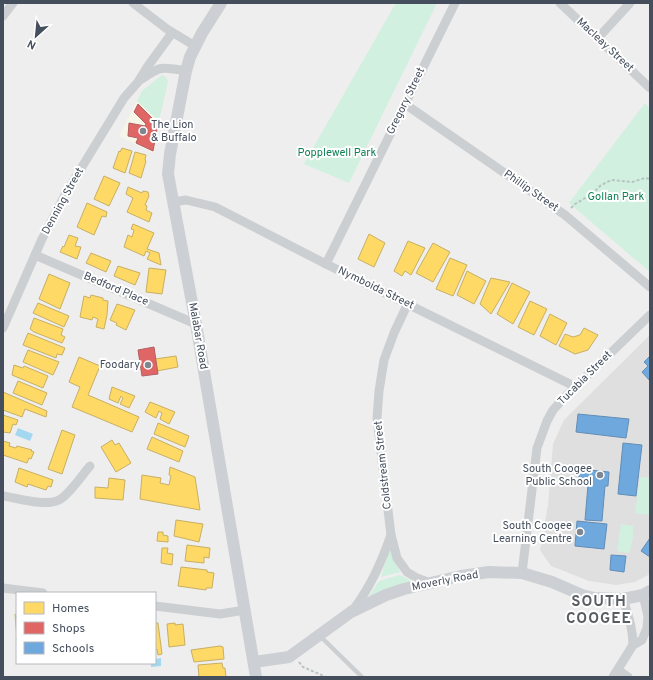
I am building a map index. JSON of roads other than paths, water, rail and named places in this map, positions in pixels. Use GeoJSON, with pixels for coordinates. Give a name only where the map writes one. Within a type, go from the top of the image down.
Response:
{"type":"FeatureCollection","features":[{"type":"Feature","properties":{"kind":"main road","name":"Malabar Road"},"geometry":{"type":"LineString","coordinates":[[221,3],[195,46],[186,71],[170,154],[168,174],[196,324],[256,677]]}},
{"type":"Feature","properties":{"kind":"main road","name":"Moverly Road"},"geometry":{"type":"LineString","coordinates":[[254,662],[289,657],[293,655],[351,612],[386,595],[404,589],[461,576],[489,572],[522,573],[552,582],[582,595],[594,598],[623,599],[646,593]]}},
{"type":"Feature","properties":{"kind":"street"},"geometry":{"type":"LineString","coordinates":[[3,16],[13,3]]}},
{"type":"Feature","properties":{"kind":"street"},"geometry":{"type":"LineString","coordinates":[[132,3],[172,33],[195,46]]}},
{"type":"Feature","properties":{"kind":"street","name":"Gregory Street"},"geometry":{"type":"LineString","coordinates":[[326,264],[455,3]]}},
{"type":"Feature","properties":{"kind":"street","name":"Macleay Street"},"geometry":{"type":"LineString","coordinates":[[560,3],[650,88]]}},
{"type":"Feature","properties":{"kind":"street"},"geometry":{"type":"LineString","coordinates":[[598,38],[630,3]]}},
{"type":"Feature","properties":{"kind":"street","name":"Denning Street"},"geometry":{"type":"LineString","coordinates":[[3,328],[7,308],[66,193],[124,98],[138,82],[172,33]]}},
{"type":"Feature","properties":{"kind":"street","name":"Denning Street"},"geometry":{"type":"LineString","coordinates":[[138,82],[155,70],[162,68],[186,71]]}},
{"type":"Feature","properties":{"kind":"street","name":"Phillip Street"},"geometry":{"type":"LineString","coordinates":[[405,104],[565,215],[650,287]]}},
{"type":"Feature","properties":{"kind":"street","name":"Nymboida Street"},"geometry":{"type":"LineString","coordinates":[[173,202],[186,200],[215,207],[326,264],[576,386]]}},
{"type":"Feature","properties":{"kind":"street","name":"Bedford Place"},"geometry":{"type":"LineString","coordinates":[[35,255],[196,324]]}},
{"type":"Feature","properties":{"kind":"street","name":"Coldstream Street"},"geometry":{"type":"LineString","coordinates":[[408,303],[394,333],[384,360],[379,391],[377,418],[391,535],[397,558],[404,569],[417,578],[431,583]]}},
{"type":"Feature","properties":{"kind":"street","name":"Tucabia Street"},"geometry":{"type":"LineString","coordinates":[[522,573],[537,448],[547,421],[553,410],[576,386],[650,314]]}},
{"type":"Feature","properties":{"kind":"street"},"geometry":{"type":"LineString","coordinates":[[3,496],[41,503],[53,503],[66,495],[90,466]]}},
{"type":"Feature","properties":{"kind":"street","name":"Coldstream Street"},"geometry":{"type":"LineString","coordinates":[[351,612],[363,596],[375,574],[391,535]]}},
{"type":"Feature","properties":{"kind":"street"},"geometry":{"type":"LineString","coordinates":[[3,588],[35,592]]}},
{"type":"Feature","properties":{"kind":"street"},"geometry":{"type":"LineString","coordinates":[[628,677],[615,673],[633,645],[642,640],[647,628],[648,616],[646,593]]}},
{"type":"Feature","properties":{"kind":"street"},"geometry":{"type":"LineString","coordinates":[[623,599],[631,624],[633,645]]}},
{"type":"Feature","properties":{"kind":"street"},"geometry":{"type":"LineString","coordinates":[[156,606],[220,614],[245,610]]}},
{"type":"Feature","properties":{"kind":"lane"},"geometry":{"type":"LineString","coordinates":[[320,636],[362,677]]}},
{"type":"Feature","properties":{"kind":"water"},"geometry":{"type":"Polygon","coordinates":[[[18,428],[33,434],[30,441],[15,435],[18,428]]]}},
{"type":"Feature","properties":{"kind":"water"},"geometry":{"type":"Polygon","coordinates":[[[161,658],[161,666],[151,667],[151,664],[156,664],[156,659],[161,658]]]}},
{"type":"Feature","properties":{"kind":"place","name":"The Lion & Buffalo"},"geometry":{"type":"Point","coordinates":[143,131]}},
{"type":"Feature","properties":{"kind":"place","name":"Foodary"},"geometry":{"type":"Point","coordinates":[148,365]}},
{"type":"Feature","properties":{"kind":"place","name":"South Coogee Public School"},"geometry":{"type":"Point","coordinates":[600,475]}},
{"type":"Feature","properties":{"kind":"place","name":"South Coogee Learning Centre"},"geometry":{"type":"Point","coordinates":[580,532]}},
{"type":"Feature","properties":{"kind":"district","name":"SOUTH COOGEE"},"geometry":{"type":"Point","coordinates":[599,610]}},
{"type":"Feature","properties":{"kind":"park label","name":"Popplewell Park"},"geometry":{"type":"Point","coordinates":[337,153]}},
{"type":"Feature","properties":{"kind":"park label","name":"Gollan Park"},"geometry":{"type":"Point","coordinates":[616,197]}}]}
